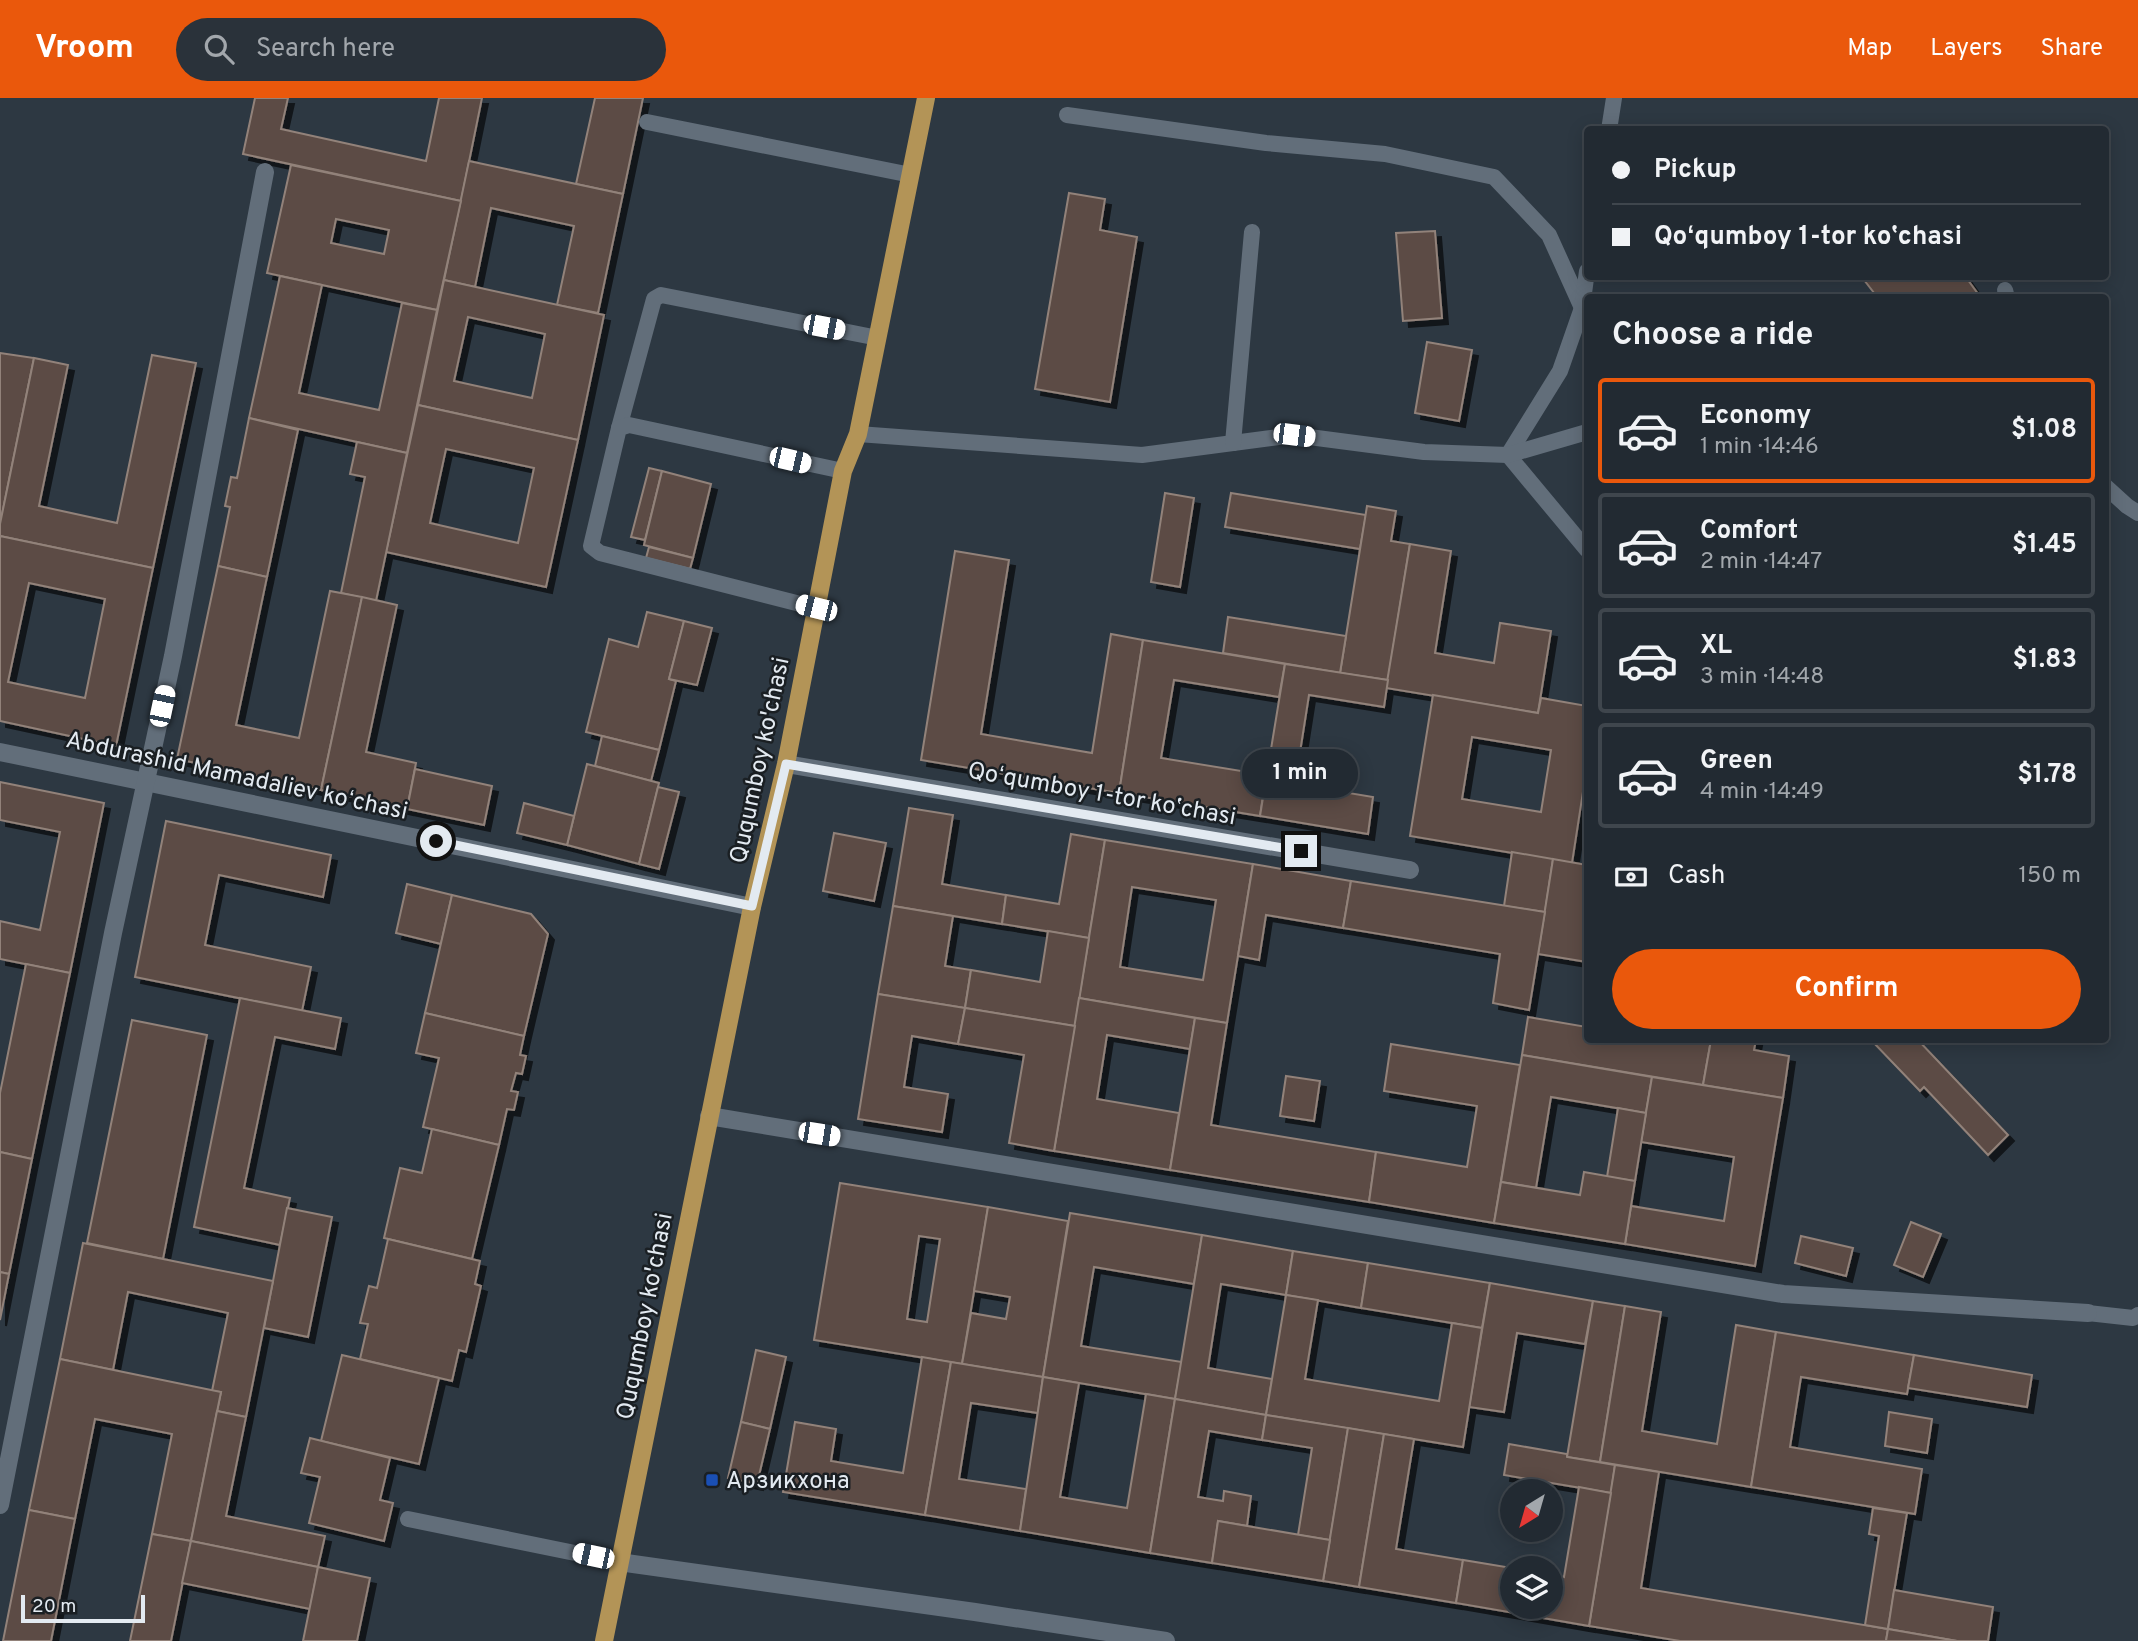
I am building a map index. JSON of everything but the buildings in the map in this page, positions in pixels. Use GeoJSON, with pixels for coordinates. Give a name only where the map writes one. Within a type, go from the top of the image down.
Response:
{"type":"FeatureCollection","features":[{"type":"Feature","properties":{"kind":"main road","name":"Ququmboy ko'chasi"},"geometry":{"type":"LineString","coordinates":[[604,1641],[752,906],[786,764],[843,471],[858,434],[926,98]]}},
{"type":"Feature","properties":{"kind":"street"},"geometry":{"type":"LineString","coordinates":[[0,1504],[82,1089],[175,643],[265,172]]}},
{"type":"Feature","properties":{"kind":"street","name":"Abdurashid Mamadaliev koʻchasi"},"geometry":{"type":"LineString","coordinates":[[0,752],[752,906]]}},
{"type":"Feature","properties":{"kind":"street","name":"Qoʻqumboy 1-tor koʼchasi"},"geometry":{"type":"LineString","coordinates":[[786,764],[1410,870]]}},
{"type":"Feature","properties":{"kind":"street"},"geometry":{"type":"LineString","coordinates":[[709,1116],[1783,1294],[2088,1313]]}},
{"type":"Feature","properties":{"kind":"street"},"geometry":{"type":"LineString","coordinates":[[619,1562],[1166,1641]]}},
{"type":"Feature","properties":{"kind":"lane"},"geometry":{"type":"LineString","coordinates":[[1610,126],[1614,98]]}},
{"type":"Feature","properties":{"kind":"lane"},"geometry":{"type":"LineString","coordinates":[[1067,115],[1266,143],[1385,154],[1494,177],[1549,234],[1582,308]]}},
{"type":"Feature","properties":{"kind":"lane"},"geometry":{"type":"LineString","coordinates":[[647,122],[911,175]]}},
{"type":"Feature","properties":{"kind":"lane"},"geometry":{"type":"LineString","coordinates":[[1233,443],[1252,232]]}},
{"type":"Feature","properties":{"kind":"lane"},"geometry":{"type":"LineString","coordinates":[[1508,456],[1560,371],[1582,308],[1586,280]]}},
{"type":"Feature","properties":{"kind":"lane"},"geometry":{"type":"LineString","coordinates":[[816,608],[600,553],[591,547],[619,428],[654,299],[661,295],[878,338]]}},
{"type":"Feature","properties":{"kind":"lane"},"geometry":{"type":"LineString","coordinates":[[619,428],[629,425],[843,471]]}},
{"type":"Feature","properties":{"kind":"lane"},"geometry":{"type":"LineString","coordinates":[[858,434],[1142,454],[1294,435],[1424,452],[1508,456],[1584,433]]}},
{"type":"Feature","properties":{"kind":"lane"},"geometry":{"type":"LineString","coordinates":[[1508,456],[1584,546]]}},
{"type":"Feature","properties":{"kind":"lane"},"geometry":{"type":"LineString","coordinates":[[2109,490],[2138,513]]}},
{"type":"Feature","properties":{"kind":"lane"},"geometry":{"type":"LineString","coordinates":[[2088,1313],[2133,1318],[2138,1315]]}},
{"type":"Feature","properties":{"kind":"lane"},"geometry":{"type":"LineString","coordinates":[[408,1519],[619,1562]]}},
{"type":"Feature","properties":{"kind":"place","name":"Арзикхона"},"geometry":{"type":"Point","coordinates":[712,1480]}},
{"type":"Feature","properties":{"kind":"route"},"geometry":{"type":"LineString","coordinates":[[436,841],[752,906],[786,764],[1301,851]]}}]}
